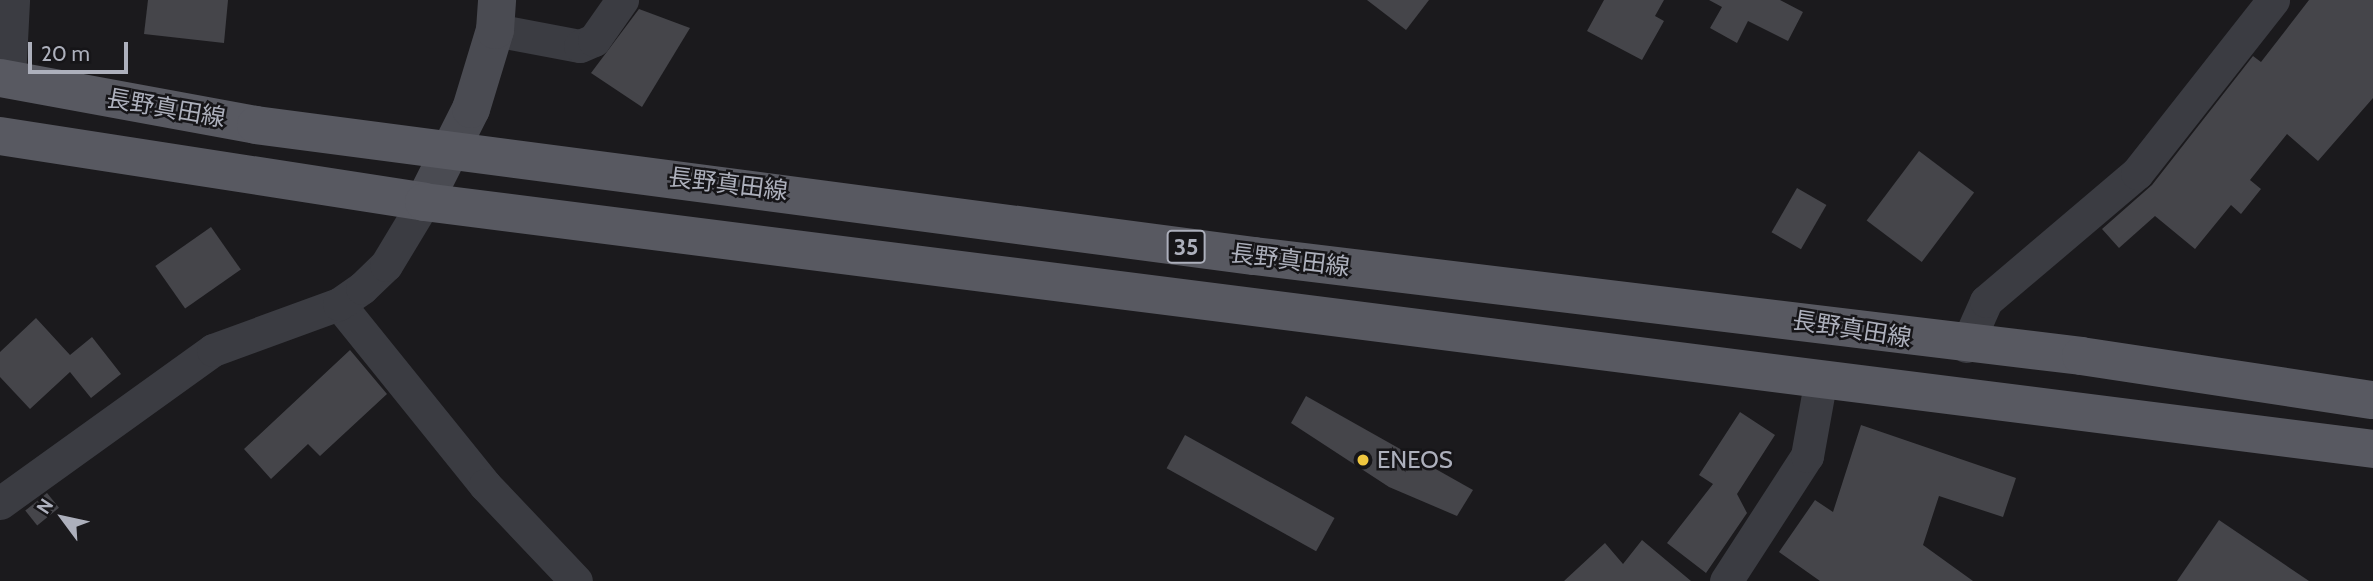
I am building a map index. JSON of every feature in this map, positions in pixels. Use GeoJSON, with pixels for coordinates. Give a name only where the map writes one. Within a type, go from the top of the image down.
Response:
{"type":"FeatureCollection","features":[{"type":"Feature","properties":{"kind":"main road","name":"長野真田線"},"geometry":{"type":"LineString","coordinates":[[5,79],[256,125],[453,147],[1966,346],[2081,356],[2373,400]]}},
{"type":"Feature","properties":{"kind":"main road","name":"長野真田線"},"geometry":{"type":"LineString","coordinates":[[0,136],[424,202],[2373,449]]}},
{"type":"Feature","properties":{"kind":"street"},"geometry":{"type":"LineString","coordinates":[[5,79],[13,0]]}},
{"type":"Feature","properties":{"kind":"street"},"geometry":{"type":"LineString","coordinates":[[0,503],[213,350],[339,304],[386,265],[453,147],[496,15],[580,46],[594,40],[622,0]]}},
{"type":"Feature","properties":{"kind":"street"},"geometry":{"type":"LineString","coordinates":[[1966,346],[1986,301],[2137,173],[2273,0]]}},
{"type":"Feature","properties":{"kind":"street"},"geometry":{"type":"LineString","coordinates":[[339,304],[485,485],[576,581]]}},
{"type":"Feature","properties":{"kind":"street"},"geometry":{"type":"LineString","coordinates":[[1726,581],[1807,456],[1821,378]]}},
{"type":"Feature","properties":{"kind":"building"},"geometry":{"type":"Polygon","coordinates":[[[148,0],[228,0],[224,43],[144,34],[148,0]]]}},
{"type":"Feature","properties":{"kind":"building"},"geometry":{"type":"Polygon","coordinates":[[[1367,0],[1429,0],[1406,30],[1367,0]]]}},
{"type":"Feature","properties":{"kind":"building"},"geometry":{"type":"Polygon","coordinates":[[[1604,0],[1664,0],[1655,16],[1664,21],[1642,60],[1587,31],[1604,0]]]}},
{"type":"Feature","properties":{"kind":"building"},"geometry":{"type":"Polygon","coordinates":[[[1709,0],[1780,0],[1803,12],[1788,41],[1748,21],[1737,43],[1710,28],[1722,7],[1709,0]]]}},
{"type":"Feature","properties":{"kind":"building"},"geometry":{"type":"Polygon","coordinates":[[[2309,0],[2373,0],[2373,98],[2318,161],[2287,134],[2250,180],[2261,189],[2241,214],[2231,205],[2195,249],[2155,216],[2119,248],[2102,229],[2152,185],[2253,56],[2261,62],[2309,0]]]}},
{"type":"Feature","properties":{"kind":"building"},"geometry":{"type":"Polygon","coordinates":[[[639,9],[690,28],[642,107],[591,73],[639,9]]]}},
{"type":"Feature","properties":{"kind":"building"},"geometry":{"type":"Polygon","coordinates":[[[1919,151],[1974,193],[1922,262],[1867,220],[1919,151]]]}},
{"type":"Feature","properties":{"kind":"building"},"geometry":{"type":"Polygon","coordinates":[[[1797,188],[1826,205],[1801,249],[1772,232],[1797,188]]]}},
{"type":"Feature","properties":{"kind":"building"},"geometry":{"type":"Polygon","coordinates":[[[211,227],[241,270],[185,309],[155,266],[211,227]]]}},
{"type":"Feature","properties":{"kind":"building"},"geometry":{"type":"Polygon","coordinates":[[[36,318],[70,355],[92,337],[121,374],[91,398],[70,372],[30,409],[0,377],[0,352],[36,318]]]}},
{"type":"Feature","properties":{"kind":"building"},"geometry":{"type":"Polygon","coordinates":[[[350,350],[387,394],[320,456],[308,444],[271,479],[244,449],[350,350]]]}},
{"type":"Feature","properties":{"kind":"building"},"geometry":{"type":"Polygon","coordinates":[[[1306,396],[1473,490],[1457,516],[1389,487],[1291,423],[1306,396]]]}},
{"type":"Feature","properties":{"kind":"building"},"geometry":{"type":"Polygon","coordinates":[[[1740,412],[1775,435],[1737,494],[1747,513],[1706,573],[1667,543],[1713,484],[1699,475],[1740,412]]]}},
{"type":"Feature","properties":{"kind":"building"},"geometry":{"type":"Polygon","coordinates":[[[1861,425],[2016,478],[2003,517],[1939,496],[1923,545],[1973,581],[1820,581],[1779,552],[1815,500],[1833,512],[1861,425]]]}},
{"type":"Feature","properties":{"kind":"building"},"geometry":{"type":"Polygon","coordinates":[[[1185,435],[1335,518],[1316,551],[1167,468],[1185,435]]]}},
{"type":"Feature","properties":{"kind":"building"},"geometry":{"type":"Polygon","coordinates":[[[47,493],[59,508],[37,525],[25,511],[47,493]]]}},
{"type":"Feature","properties":{"kind":"building"},"geometry":{"type":"Polygon","coordinates":[[[2219,520],[2309,581],[2177,581],[2219,520]]]}},
{"type":"Feature","properties":{"kind":"building"},"geometry":{"type":"Polygon","coordinates":[[[1642,540],[1691,581],[1564,581],[1605,543],[1623,564],[1642,540]]]}},
{"type":"Feature","properties":{"kind":"place","name":"ENEOS"},"geometry":{"type":"Point","coordinates":[1363,460]}}]}
